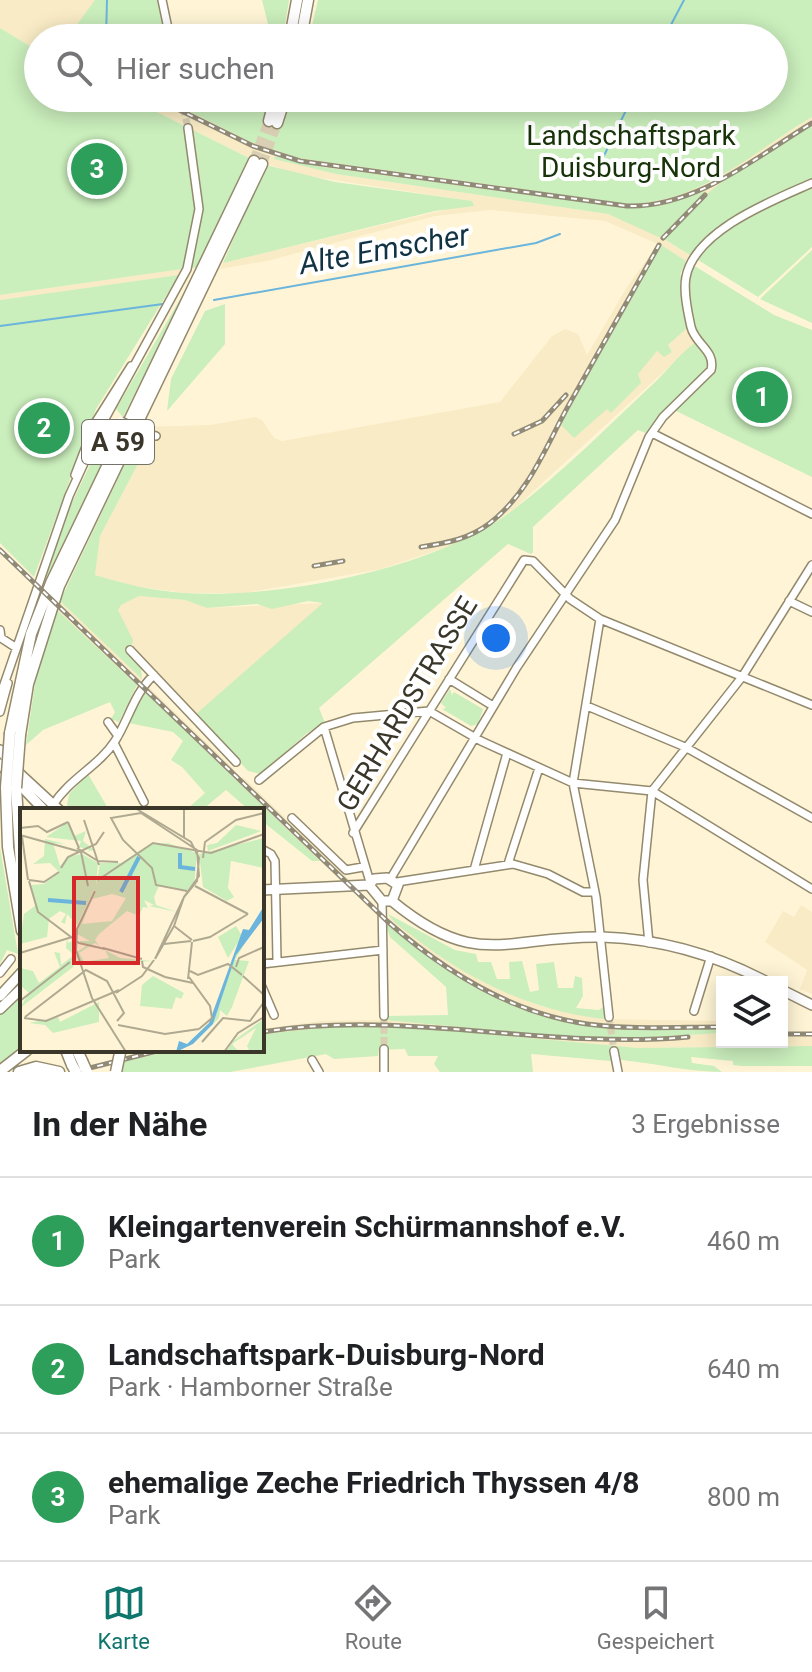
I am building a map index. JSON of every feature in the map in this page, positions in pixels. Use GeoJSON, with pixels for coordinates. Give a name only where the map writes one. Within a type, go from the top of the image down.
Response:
{"type":"FeatureCollection","features":[{"type":"Feature","properties":{"kind":"highway"},"geometry":{"type":"LineString","coordinates":[[296,0],[300,24]]}},
{"type":"Feature","properties":{"kind":"highway"},"geometry":{"type":"LineString","coordinates":[[296,24],[309,0]]}},
{"type":"Feature","properties":{"kind":"highway"},"geometry":{"type":"LineString","coordinates":[[274,112],[273,122],[278,112]]}},
{"type":"Feature","properties":{"kind":"highway","name":"A 59"},"geometry":{"type":"LineString","coordinates":[[20,919],[8,847],[6,787],[31,634],[51,583],[258,162]]}},
{"type":"Feature","properties":{"kind":"highway","name":"A 59"},"geometry":{"type":"LineString","coordinates":[[15,734],[20,859]]}},
{"type":"Feature","properties":{"kind":"highway"},"geometry":{"type":"LineString","coordinates":[[0,1071],[24,1052]]}},
{"type":"Feature","properties":{"kind":"highway"},"geometry":{"type":"LineString","coordinates":[[116,1072],[120,1052]]}},
{"type":"Feature","properties":{"kind":"highway"},"geometry":{"type":"LineString","coordinates":[[77,1066],[87,1072]]}},
{"type":"Feature","properties":{"kind":"highway"},"geometry":{"type":"LineString","coordinates":[[19,1072],[36,1067],[57,1071]]}},
{"type":"Feature","properties":{"kind":"main road"},"geometry":{"type":"LineString","coordinates":[[0,750],[49,808]]}},
{"type":"Feature","properties":{"kind":"main road"},"geometry":{"type":"LineString","coordinates":[[0,764],[49,808]]}},
{"type":"Feature","properties":{"kind":"main road"},"geometry":{"type":"LineString","coordinates":[[264,890],[394,880],[397,894],[387,901]]}},
{"type":"Feature","properties":{"kind":"main road"},"geometry":{"type":"LineString","coordinates":[[369,883],[387,901],[444,936],[468,944],[602,937],[712,956],[754,976]]}},
{"type":"Feature","properties":{"kind":"main road"},"geometry":{"type":"LineString","coordinates":[[0,996],[20,974]]}},
{"type":"Feature","properties":{"kind":"main road"},"geometry":{"type":"LineString","coordinates":[[0,1009],[20,990]]}},
{"type":"Feature","properties":{"kind":"main road"},"geometry":{"type":"LineString","coordinates":[[788,993],[812,1005]]}},
{"type":"Feature","properties":{"kind":"street"},"geometry":{"type":"LineString","coordinates":[[162,0],[167,24]]}},
{"type":"Feature","properties":{"kind":"street"},"geometry":{"type":"LineString","coordinates":[[0,712],[15,647],[88,437],[184,279],[195,243],[199,185],[188,128]]}},
{"type":"Feature","properties":{"kind":"street"},"geometry":{"type":"LineString","coordinates":[[394,880],[493,706],[564,593],[615,520],[652,433],[663,417],[707,376],[713,365],[711,356],[692,331],[686,281],[691,264],[739,215],[812,183]]}},
{"type":"Feature","properties":{"kind":"street"},"geometry":{"type":"LineString","coordinates":[[105,413],[156,436]]}},
{"type":"Feature","properties":{"kind":"street"},"geometry":{"type":"LineString","coordinates":[[652,433],[812,514]]}},
{"type":"Feature","properties":{"kind":"street","name":"GERHARDSTRASSE"},"geometry":{"type":"LineString","coordinates":[[353,833],[518,565],[526,560],[539,566],[564,593]]}},
{"type":"Feature","properties":{"kind":"street"},"geometry":{"type":"LineString","coordinates":[[649,943],[643,880],[652,791],[742,677],[812,565]]}},
{"type":"Feature","properties":{"kind":"street"},"geometry":{"type":"LineString","coordinates":[[564,593],[600,619],[812,705]]}},
{"type":"Feature","properties":{"kind":"street"},"geometry":{"type":"LineString","coordinates":[[789,601],[812,612]]}},
{"type":"Feature","properties":{"kind":"street"},"geometry":{"type":"LineString","coordinates":[[600,619],[573,783],[602,937],[609,1017]]}},
{"type":"Feature","properties":{"kind":"street"},"geometry":{"type":"LineString","coordinates":[[0,630],[4,641],[15,647]]}},
{"type":"Feature","properties":{"kind":"street"},"geometry":{"type":"LineString","coordinates":[[130,650],[236,762]]}},
{"type":"Feature","properties":{"kind":"street"},"geometry":{"type":"LineString","coordinates":[[0,696],[8,674]]}},
{"type":"Feature","properties":{"kind":"street"},"geometry":{"type":"LineString","coordinates":[[51,808],[68,785],[116,740],[141,689],[154,675]]}},
{"type":"Feature","properties":{"kind":"street"},"geometry":{"type":"LineString","coordinates":[[449,679],[493,706]]}},
{"type":"Feature","properties":{"kind":"street"},"geometry":{"type":"LineString","coordinates":[[587,706],[685,747],[812,818]]}},
{"type":"Feature","properties":{"kind":"street"},"geometry":{"type":"LineString","coordinates":[[259,780],[324,727],[353,718],[429,711],[475,738],[573,783],[652,791],[812,889]]}},
{"type":"Feature","properties":{"kind":"street"},"geometry":{"type":"LineString","coordinates":[[108,722],[144,802]]}},
{"type":"Feature","properties":{"kind":"street"},"geometry":{"type":"LineString","coordinates":[[324,727],[369,883]]}},
{"type":"Feature","properties":{"kind":"street"},"geometry":{"type":"LineString","coordinates":[[474,870],[507,753]]}},
{"type":"Feature","properties":{"kind":"street"},"geometry":{"type":"LineString","coordinates":[[508,864],[539,768]]}},
{"type":"Feature","properties":{"kind":"street"},"geometry":{"type":"LineString","coordinates":[[292,818],[346,870],[363,867]]}},
{"type":"Feature","properties":{"kind":"street"},"geometry":{"type":"LineString","coordinates":[[264,850],[274,857],[277,960]]}},
{"type":"Feature","properties":{"kind":"street"},"geometry":{"type":"LineString","coordinates":[[394,880],[508,864],[534,869],[583,892],[595,892]]}},
{"type":"Feature","properties":{"kind":"street"},"geometry":{"type":"LineString","coordinates":[[384,1016],[383,950],[387,901]]}},
{"type":"Feature","properties":{"kind":"street"},"geometry":{"type":"LineString","coordinates":[[264,963],[383,950]]}},
{"type":"Feature","properties":{"kind":"street"},"geometry":{"type":"LineString","coordinates":[[694,1011],[712,956]]}},
{"type":"Feature","properties":{"kind":"street"},"geometry":{"type":"LineString","coordinates":[[0,973],[11,959]]}},
{"type":"Feature","properties":{"kind":"street"},"geometry":{"type":"LineString","coordinates":[[264,992],[274,1015]]}},
{"type":"Feature","properties":{"kind":"street"},"geometry":{"type":"LineString","coordinates":[[384,1049],[384,1072]]}},
{"type":"Feature","properties":{"kind":"street"},"geometry":{"type":"LineString","coordinates":[[614,1051],[618,1072]]}},
{"type":"Feature","properties":{"kind":"street"},"geometry":{"type":"LineString","coordinates":[[312,1060],[319,1072]]}},
{"type":"Feature","properties":{"kind":"shaded area"},"geometry":{"type":"Polygon","coordinates":[[[0,0],[97,0],[78,24],[24,24],[24,43],[0,28],[0,0]]]}},
{"type":"Feature","properties":{"kind":"shaded area"},"geometry":{"type":"Polygon","coordinates":[[[157,112],[190,112],[251,142],[298,158],[607,202],[703,187],[812,117],[812,125],[742,168],[672,229],[665,240],[690,255],[686,261],[661,246],[592,368],[607,407],[658,350],[672,352],[668,345],[687,328],[696,342],[513,510],[459,543],[381,569],[245,593],[184,593],[128,585],[95,575],[100,536],[150,441],[139,434],[143,427],[211,425],[255,417],[262,420],[274,438],[282,441],[500,402],[552,336],[565,329],[578,334],[587,355],[627,287],[658,244],[605,221],[491,210],[435,216],[267,261],[220,269],[223,263],[453,208],[471,201],[301,175],[249,158],[157,112]],[[274,159],[336,174],[608,214],[661,237],[706,192],[663,205],[628,208],[274,159]]]}},
{"type":"Feature","properties":{"kind":"shaded area"},"geometry":{"type":"Polygon","coordinates":[[[182,269],[179,275],[0,300],[0,295],[182,269]]]}},
{"type":"Feature","properties":{"kind":"shaded area"},"geometry":{"type":"Polygon","coordinates":[[[139,596],[185,600],[207,608],[324,603],[196,714],[133,650],[132,640],[118,610],[120,605],[139,596]]]}},
{"type":"Feature","properties":{"kind":"shaded area"},"geometry":{"type":"Polygon","coordinates":[[[60,601],[142,679],[137,685],[56,609],[60,601]]]}},
{"type":"Feature","properties":{"kind":"shaded area"},"geometry":{"type":"Polygon","coordinates":[[[149,687],[234,769],[229,774],[145,692],[149,687]]]}},
{"type":"Feature","properties":{"kind":"shaded area"},"geometry":{"type":"Polygon","coordinates":[[[243,777],[350,880],[341,881],[237,782],[243,777]]]}},
{"type":"Feature","properties":{"kind":"shaded area"},"geometry":{"type":"Polygon","coordinates":[[[801,905],[812,912],[812,994],[800,989],[807,970],[765,942],[783,911],[794,917],[801,905]]]}},
{"type":"Feature","properties":{"kind":"shaded area"},"geometry":{"type":"Polygon","coordinates":[[[387,916],[481,981],[540,1006],[605,1019],[716,1021],[716,1028],[605,1027],[537,1014],[499,999],[437,963],[385,922],[387,916]]]}},
{"type":"Feature","properties":{"kind":"shaded area"},"geometry":{"type":"Polygon","coordinates":[[[378,1020],[606,1039],[716,1033],[716,1047],[638,1048],[378,1025],[264,1034],[264,1029],[321,1021],[378,1020]]]}},
{"type":"Feature","properties":{"kind":"shaded area"},"geometry":{"type":"Polygon","coordinates":[[[788,1032],[812,1032],[812,1046],[788,1046],[788,1032]]]}},
{"type":"Feature","properties":{"kind":"green space"},"geometry":{"type":"Polygon","coordinates":[[[95,0],[159,0],[164,24],[77,24],[95,0]]]}},
{"type":"Feature","properties":{"kind":"green space"},"geometry":{"type":"Polygon","coordinates":[[[262,0],[289,0],[285,24],[268,24],[262,0]]]}},
{"type":"Feature","properties":{"kind":"green space","name":"Landschaftspark Duisburg-Nord"},"geometry":{"type":"Polygon","coordinates":[[[318,0],[812,0],[812,117],[703,185],[679,195],[628,204],[298,158],[251,142],[190,112],[276,112],[281,124],[285,112],[788,112],[788,24],[312,24],[318,0]]]}},
{"type":"Feature","properties":{"kind":"green space"},"geometry":{"type":"Polygon","coordinates":[[[0,28],[24,43],[24,112],[157,112],[185,126],[194,181],[195,216],[189,251],[182,269],[0,295],[0,28]]]}},
{"type":"Feature","properties":{"kind":"green space","name":"Landschaftspark Duisburg-Nord"},"geometry":{"type":"Polygon","coordinates":[[[812,125],[812,247],[758,297],[664,239],[713,189],[812,125]]]}},
{"type":"Feature","properties":{"kind":"green space"},"geometry":{"type":"Polygon","coordinates":[[[191,129],[249,158],[198,267],[191,268],[202,207],[191,129]]]}},
{"type":"Feature","properties":{"kind":"green space"},"geometry":{"type":"Polygon","coordinates":[[[275,156],[323,167],[628,208],[663,205],[706,191],[661,238],[608,214],[336,174],[274,159],[275,156]]]}},
{"type":"Feature","properties":{"kind":"green space"},"geometry":{"type":"Polygon","coordinates":[[[266,165],[335,182],[472,201],[474,206],[435,211],[223,263],[266,165]]]}},
{"type":"Feature","properties":{"kind":"green space"},"geometry":{"type":"Polygon","coordinates":[[[661,245],[686,261],[680,275],[684,277],[687,328],[668,345],[672,352],[664,357],[657,351],[638,374],[641,383],[611,413],[607,409],[574,438],[561,425],[563,420],[661,245]]]}},
{"type":"Feature","properties":{"kind":"green space"},"geometry":{"type":"Polygon","coordinates":[[[812,250],[812,323],[760,299],[812,250]]]}},
{"type":"Feature","properties":{"kind":"green space"},"geometry":{"type":"Polygon","coordinates":[[[693,265],[774,315],[812,330],[812,477],[674,410],[716,367],[713,355],[700,340],[692,323],[689,293],[693,265]]]}},
{"type":"Feature","properties":{"kind":"green space"},"geometry":{"type":"Polygon","coordinates":[[[179,275],[96,409],[34,577],[0,543],[0,300],[179,275]]]}},
{"type":"Feature","properties":{"kind":"green space"},"geometry":{"type":"Polygon","coordinates":[[[193,277],[123,417],[116,409],[193,277]]]}},
{"type":"Feature","properties":{"kind":"green space"},"geometry":{"type":"Polygon","coordinates":[[[225,304],[225,344],[167,411],[171,379],[205,311],[225,304]]]}},
{"type":"Feature","properties":{"kind":"green space"},"geometry":{"type":"Polygon","coordinates":[[[696,342],[708,355],[710,366],[648,434],[638,430],[533,527],[531,554],[508,544],[319,708],[325,723],[307,733],[261,774],[248,771],[196,714],[323,603],[308,601],[272,609],[257,604],[207,608],[185,600],[139,596],[121,605],[118,610],[133,640],[130,654],[141,667],[142,679],[60,601],[139,434],[150,441],[100,536],[95,575],[139,587],[184,593],[223,594],[310,585],[400,564],[480,531],[513,510],[550,480],[696,342]]]}},
{"type":"Feature","properties":{"kind":"green space"},"geometry":{"type":"Polygon","coordinates":[[[110,423],[120,425],[43,585],[68,511],[110,423]]]}},
{"type":"Feature","properties":{"kind":"green space"},"geometry":{"type":"Polygon","coordinates":[[[56,609],[137,685],[119,722],[111,719],[115,712],[110,702],[43,730],[26,745],[36,677],[56,609]]]}},
{"type":"Feature","properties":{"kind":"green space"},"geometry":{"type":"Polygon","coordinates":[[[450,689],[452,695],[454,692],[483,709],[478,724],[471,726],[442,709],[446,708],[441,703],[450,689]]]}},
{"type":"Feature","properties":{"kind":"green space"},"geometry":{"type":"Polygon","coordinates":[[[145,692],[320,861],[312,861],[264,823],[264,808],[247,808],[226,790],[204,808],[188,808],[205,793],[182,767],[171,760],[183,741],[173,732],[129,723],[145,692]]]}},
{"type":"Feature","properties":{"kind":"green space"},"geometry":{"type":"Polygon","coordinates":[[[88,774],[108,808],[71,808],[67,805],[69,794],[88,774]]]}},
{"type":"Feature","properties":{"kind":"green space"},"geometry":{"type":"Polygon","coordinates":[[[0,847],[18,954],[7,950],[0,964],[0,847]]]}},
{"type":"Feature","properties":{"kind":"green space"},"geometry":{"type":"Polygon","coordinates":[[[388,914],[455,950],[476,954],[478,962],[491,962],[497,979],[510,979],[509,962],[522,961],[530,992],[539,990],[536,964],[554,962],[558,988],[573,988],[575,976],[582,978],[583,996],[576,1008],[599,1010],[603,1007],[605,1019],[529,1002],[481,981],[436,954],[388,914]]]}},
{"type":"Feature","properties":{"kind":"green space"},"geometry":{"type":"Polygon","coordinates":[[[385,922],[479,988],[530,1011],[557,1019],[637,1029],[716,1028],[716,1033],[618,1039],[568,1037],[384,1020],[384,1016],[448,1015],[446,987],[390,937],[385,922]]]}},
{"type":"Feature","properties":{"kind":"green space"},"geometry":{"type":"Polygon","coordinates":[[[20,998],[20,1049],[0,1066],[0,1015],[20,998]]]}},
{"type":"Feature","properties":{"kind":"green space"},"geometry":{"type":"Polygon","coordinates":[[[350,1025],[423,1028],[638,1048],[812,1046],[812,1066],[742,1066],[733,1065],[733,1061],[691,1057],[692,1063],[714,1066],[722,1072],[709,1072],[621,1060],[619,1051],[611,1050],[611,1061],[531,1054],[533,1072],[440,1072],[434,1064],[438,1056],[408,1056],[405,1049],[379,1050],[378,1056],[334,1059],[326,1054],[230,1072],[121,1072],[123,1062],[166,1052],[264,1052],[264,1034],[350,1025]]]}},
{"type":"Feature","properties":{"kind":"waterway"},"geometry":{"type":"LineString","coordinates":[[106,24],[107,0]]}},
{"type":"Feature","properties":{"kind":"waterway","name":"Alte Emscher"},"geometry":{"type":"LineString","coordinates":[[671,24],[684,0]]}},
{"type":"Feature","properties":{"kind":"waterway","name":"Alte Emscher"},"geometry":{"type":"LineString","coordinates":[[597,170],[625,112]]}},
{"type":"Feature","properties":{"kind":"waterway","name":"Alte Emscher"},"geometry":{"type":"LineString","coordinates":[[214,300],[536,243],[560,234]]}},
{"type":"Feature","properties":{"kind":"waterway","name":"Alte Emscher"},"geometry":{"type":"LineString","coordinates":[[0,326],[163,304]]}},
{"type":"Feature","properties":{"kind":"tunnel"},"geometry":{"type":"LineString","coordinates":[[184,112],[188,128]]}},
{"type":"Feature","properties":{"kind":"tunnel"},"geometry":{"type":"LineString","coordinates":[[254,161],[269,121]]}},
{"type":"Feature","properties":{"kind":"tunnel"},"geometry":{"type":"LineString","coordinates":[[262,164],[277,123]]}},
{"type":"Feature","properties":{"kind":"tunnel"},"geometry":{"type":"LineString","coordinates":[[384,1016],[384,1049]]}},
{"type":"Feature","properties":{"kind":"tunnel"},"geometry":{"type":"LineString","coordinates":[[609,1017],[614,1051]]}},
{"type":"Feature","properties":{"kind":"railway"},"geometry":{"type":"LineString","coordinates":[[184,112],[253,146],[300,161],[627,206],[677,199],[701,190],[812,123]]}},
{"type":"Feature","properties":{"kind":"railway"},"geometry":{"type":"LineString","coordinates":[[663,238],[705,195]]}},
{"type":"Feature","properties":{"kind":"railway"},"geometry":{"type":"LineString","coordinates":[[421,547],[474,533],[490,523],[517,496],[537,466],[659,245]]}},
{"type":"Feature","properties":{"kind":"railway"},"geometry":{"type":"LineString","coordinates":[[514,434],[542,421],[566,395]]}},
{"type":"Feature","properties":{"kind":"railway"},"geometry":{"type":"LineString","coordinates":[[0,550],[387,921],[455,973],[505,1000],[587,1024],[716,1027]]}},
{"type":"Feature","properties":{"kind":"railway"},"geometry":{"type":"LineString","coordinates":[[314,566],[343,561]]}},
{"type":"Feature","properties":{"kind":"railway"},"geometry":{"type":"LineString","coordinates":[[264,1032],[316,1026],[369,1025],[634,1040],[688,1037]]}},
{"type":"Feature","properties":{"kind":"railway"},"geometry":{"type":"LineString","coordinates":[[788,1034],[812,1034]]}},
{"type":"Feature","properties":{"kind":"railway"},"geometry":{"type":"LineString","coordinates":[[74,1072],[153,1052]]}},
{"type":"Feature","properties":{"kind":"place","name":"ehemalige Zeche Friedrich Thyssen 4/8"},"geometry":{"type":"Point","coordinates":[97,169]}},
{"type":"Feature","properties":{"kind":"place","name":"Kleingartenverein Schürmannshof e.V."},"geometry":{"type":"Point","coordinates":[762,397]}},
{"type":"Feature","properties":{"kind":"place","name":"Landschaftspark-Duisburg-Nord"},"geometry":{"type":"Point","coordinates":[44,428]}}]}
